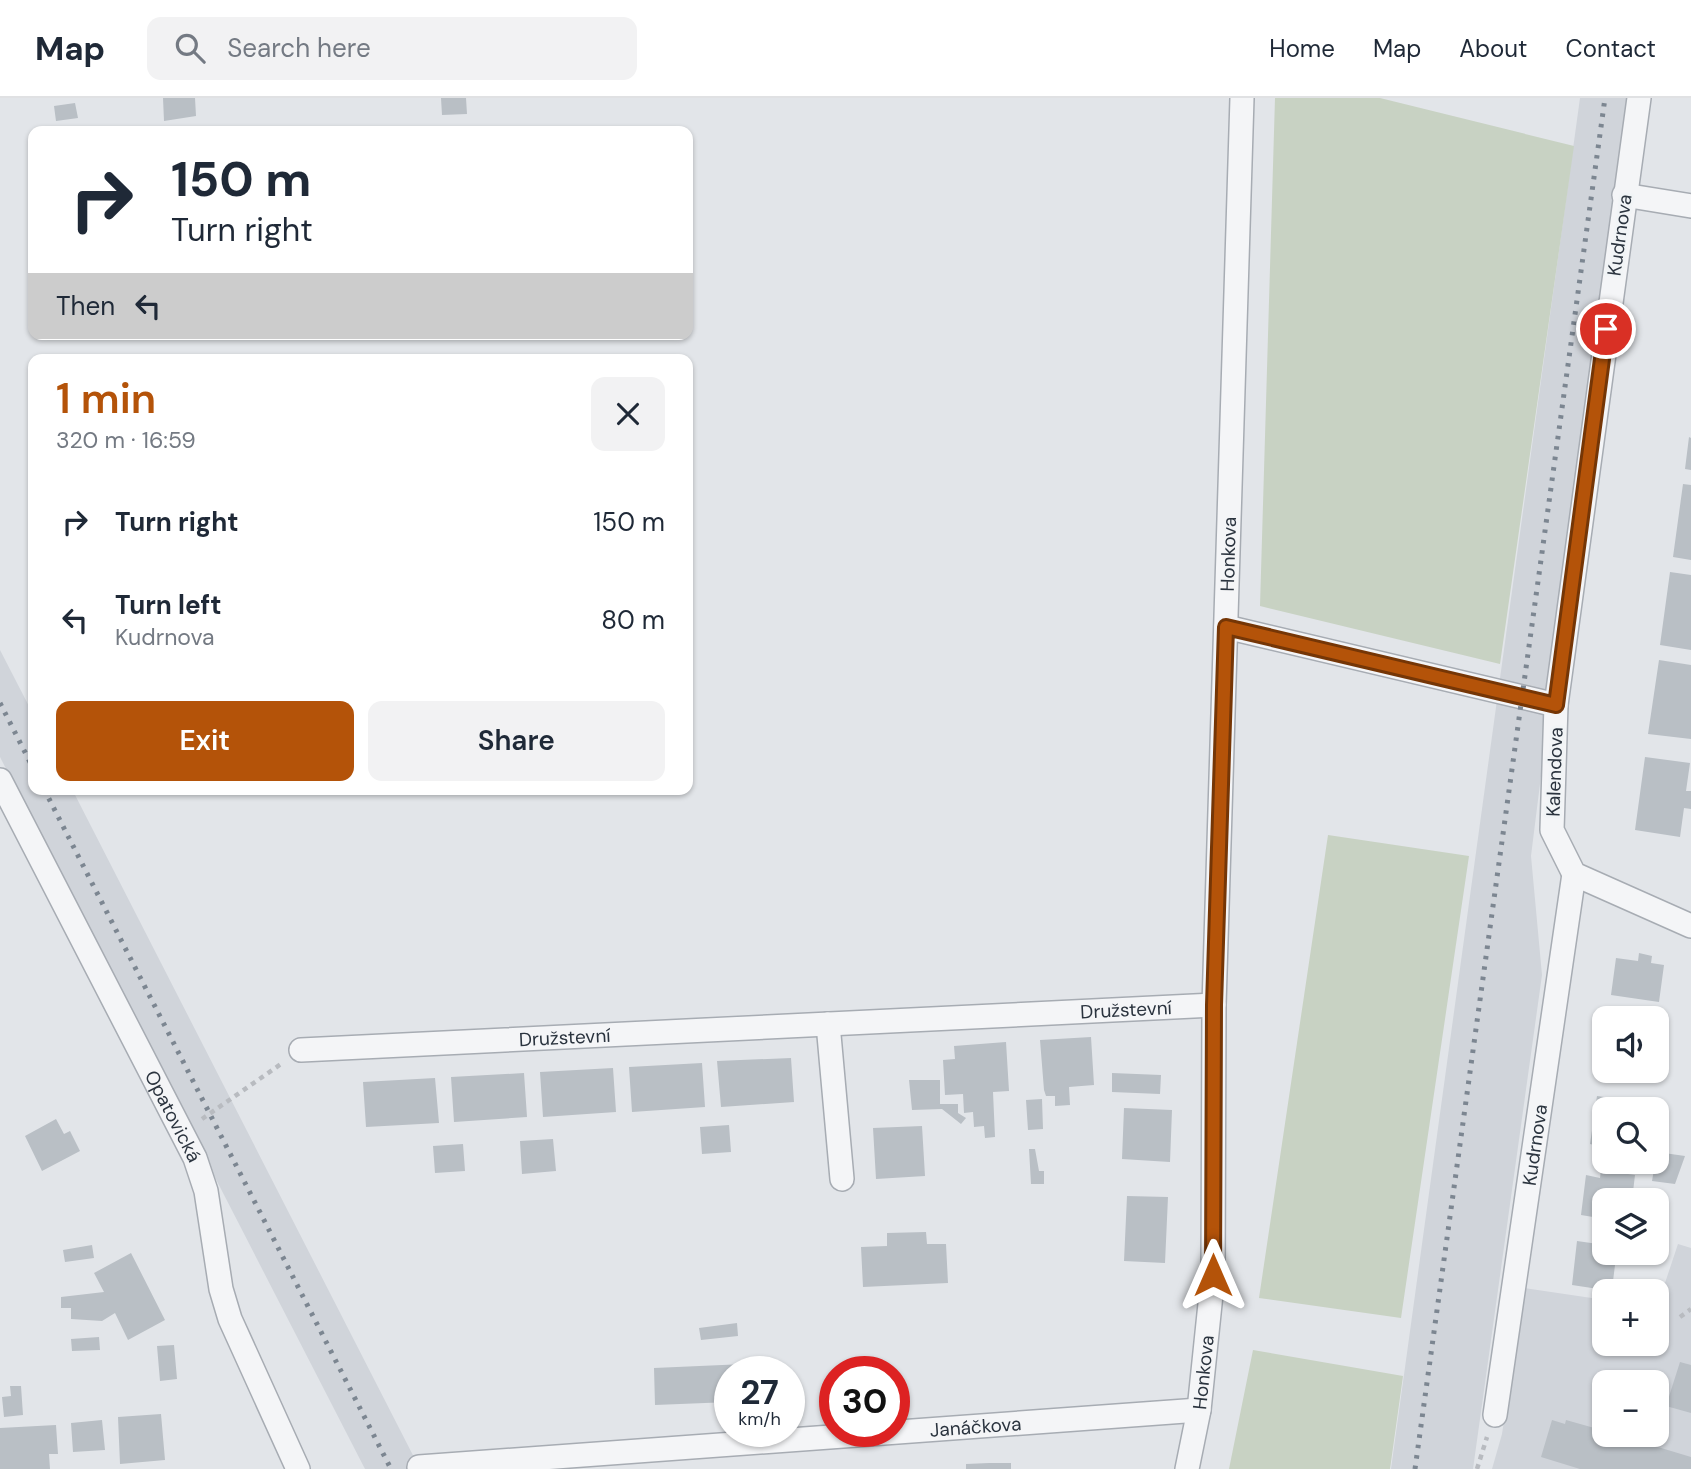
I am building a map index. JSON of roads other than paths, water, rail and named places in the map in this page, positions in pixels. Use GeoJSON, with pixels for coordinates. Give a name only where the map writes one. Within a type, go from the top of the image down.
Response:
{"type":"FeatureCollection","features":[{"type":"Feature","properties":{"kind":"street","name":"Honkova"},"geometry":{"type":"LineString","coordinates":[[1187,1469],[1199,1410],[1213,1275],[1214,1005],[1242,98]]}},
{"type":"Feature","properties":{"kind":"street","name":"Kudrnova"},"geometry":{"type":"LineString","coordinates":[[1556,705],[1639,98]]}},
{"type":"Feature","properties":{"kind":"street"},"geometry":{"type":"LineString","coordinates":[[1624,195],[1691,206]]}},
{"type":"Feature","properties":{"kind":"street"},"geometry":{"type":"LineString","coordinates":[[1226,627],[1556,705]]}},
{"type":"Feature","properties":{"kind":"street","name":"Kalendova"},"geometry":{"type":"LineString","coordinates":[[1556,705],[1552,830],[1574,874]]}},
{"type":"Feature","properties":{"kind":"street","name":"Opatovická"},"geometry":{"type":"LineString","coordinates":[[0,780],[195,1158],[206,1191],[220,1289],[230,1319],[298,1469]]}},
{"type":"Feature","properties":{"kind":"street"},"geometry":{"type":"LineString","coordinates":[[1574,874],[1691,926]]}},
{"type":"Feature","properties":{"kind":"street","name":"Kudrnova"},"geometry":{"type":"LineString","coordinates":[[1494,1415],[1574,874]]}},
{"type":"Feature","properties":{"kind":"street","name":"Družstevní"},"geometry":{"type":"LineString","coordinates":[[301,1049],[1214,1005]]}},
{"type":"Feature","properties":{"kind":"street"},"geometry":{"type":"LineString","coordinates":[[828,1024],[842,1179]]}},
{"type":"Feature","properties":{"kind":"street","name":"Janáčkova"},"geometry":{"type":"LineString","coordinates":[[419,1467],[1199,1410]]}},
{"type":"Feature","properties":{"kind":"railway"},"geometry":{"type":"LineString","coordinates":[[1415,1469],[1605,98]]}},
{"type":"Feature","properties":{"kind":"railway"},"geometry":{"type":"LineString","coordinates":[[0,703],[28,758]]}},
{"type":"Feature","properties":{"kind":"railway"},"geometry":{"type":"LineString","coordinates":[[47,795],[391,1469]]}}]}
